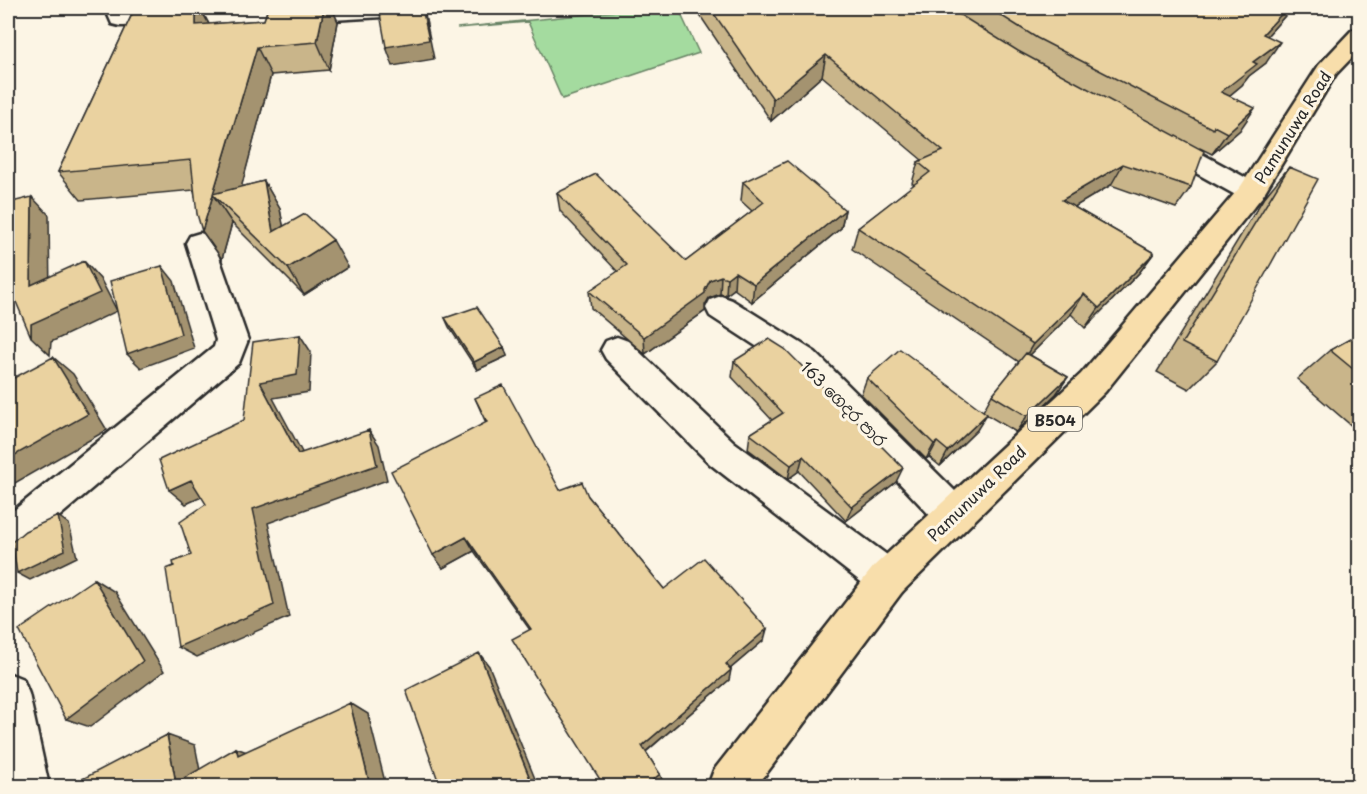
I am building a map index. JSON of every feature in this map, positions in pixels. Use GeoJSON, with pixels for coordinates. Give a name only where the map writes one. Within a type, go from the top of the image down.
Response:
{"type":"FeatureCollection","features":[{"type":"Feature","properties":{"kind":"main road","name":"Pamunuwa Road"},"geometry":{"type":"LineString","coordinates":[[730,786],[888,579],[953,514],[1093,383],[1251,192],[1327,70],[1359,35]]}},
{"type":"Feature","properties":{"kind":"street"},"geometry":{"type":"LineString","coordinates":[[116,8],[120,19],[246,18],[417,8]]}},
{"type":"Feature","properties":{"kind":"street"},"geometry":{"type":"LineString","coordinates":[[1140,132],[1251,192]]}},
{"type":"Feature","properties":{"kind":"street"},"geometry":{"type":"LineString","coordinates":[[8,537],[228,354],[232,340],[200,243]]}},
{"type":"Feature","properties":{"kind":"street","name":"163 ගෙදර පාර"},"geometry":{"type":"LineString","coordinates":[[721,308],[804,361],[953,514]]}},
{"type":"Feature","properties":{"kind":"street"},"geometry":{"type":"LineString","coordinates":[[617,350],[722,453],[888,579]]}},
{"type":"Feature","properties":{"kind":"street"},"geometry":{"type":"LineString","coordinates":[[8,694],[27,786]]}},
{"type":"Feature","properties":{"kind":"green space"},"geometry":{"type":"Polygon","coordinates":[[[646,8],[678,8],[699,53],[562,99],[528,22],[457,28],[646,8]]]}},
{"type":"Feature","properties":{"kind":"building"},"geometry":{"type":"Polygon","coordinates":[[[135,8],[196,8],[196,25],[264,20],[268,8],[324,8],[317,42],[257,47],[213,194],[264,181],[273,232],[305,214],[333,240],[288,268],[213,195],[202,231],[197,214],[191,160],[58,172],[135,8]]]}},
{"type":"Feature","properties":{"kind":"building"},"geometry":{"type":"Polygon","coordinates":[[[379,8],[422,8],[429,40],[386,47],[379,8]]]}},
{"type":"Feature","properties":{"kind":"building"},"geometry":{"type":"Polygon","coordinates":[[[710,8],[949,8],[1018,51],[1204,151],[1191,187],[1123,164],[1062,200],[1154,253],[1099,308],[1084,294],[1033,344],[858,228],[930,172],[918,162],[943,151],[826,55],[773,99],[710,8]]]}},
{"type":"Feature","properties":{"kind":"building"},"geometry":{"type":"Polygon","coordinates":[[[989,8],[1287,8],[1263,34],[1280,42],[1253,62],[1257,64],[1221,92],[1255,108],[1227,133],[1214,126],[1213,129],[1037,38],[989,8]]]}},
{"type":"Feature","properties":{"kind":"building"},"geometry":{"type":"Polygon","coordinates":[[[787,161],[845,210],[754,284],[735,272],[727,278],[721,276],[710,280],[705,293],[644,337],[589,291],[627,265],[557,193],[596,174],[686,261],[764,202],[743,182],[787,161]]]}},
{"type":"Feature","properties":{"kind":"building"},"geometry":{"type":"Polygon","coordinates":[[[1289,167],[1318,179],[1217,361],[1182,343],[1289,167]]]}},
{"type":"Feature","properties":{"kind":"building"},"geometry":{"type":"Polygon","coordinates":[[[32,197],[31,285],[84,261],[100,293],[31,324],[31,337],[8,283],[8,203],[32,197]]]}},
{"type":"Feature","properties":{"kind":"building"},"geometry":{"type":"Polygon","coordinates":[[[162,266],[181,334],[127,354],[110,281],[162,266]]]}},
{"type":"Feature","properties":{"kind":"building"},"geometry":{"type":"Polygon","coordinates":[[[477,307],[504,347],[474,362],[445,318],[477,307]]]}},
{"type":"Feature","properties":{"kind":"building"},"geometry":{"type":"Polygon","coordinates":[[[1359,334],[1359,374],[1330,350],[1359,334]]]}},
{"type":"Feature","properties":{"kind":"building"},"geometry":{"type":"Polygon","coordinates":[[[300,335],[297,375],[260,382],[298,454],[369,430],[377,465],[253,509],[274,605],[178,647],[166,569],[174,566],[173,562],[191,555],[180,522],[206,504],[191,480],[169,490],[159,460],[244,420],[253,342],[300,335]]]}},
{"type":"Feature","properties":{"kind":"building"},"geometry":{"type":"Polygon","coordinates":[[[769,339],[785,349],[903,468],[852,507],[803,456],[791,465],[750,434],[783,413],[734,361],[769,339]]]}},
{"type":"Feature","properties":{"kind":"building"},"geometry":{"type":"Polygon","coordinates":[[[900,349],[987,414],[948,451],[937,442],[934,444],[867,378],[900,349]]]}},
{"type":"Feature","properties":{"kind":"building"},"geometry":{"type":"Polygon","coordinates":[[[1026,353],[1068,377],[1027,416],[992,395],[1026,353]]]}},
{"type":"Feature","properties":{"kind":"building"},"geometry":{"type":"Polygon","coordinates":[[[53,357],[88,414],[8,459],[8,381],[53,357]]]}},
{"type":"Feature","properties":{"kind":"building"},"geometry":{"type":"Polygon","coordinates":[[[503,385],[560,490],[582,482],[588,496],[664,589],[704,558],[767,629],[726,664],[731,670],[642,746],[660,774],[645,786],[604,786],[512,639],[531,629],[466,537],[433,555],[391,471],[487,422],[475,398],[503,385]]]}},
{"type":"Feature","properties":{"kind":"building"},"geometry":{"type":"Polygon","coordinates":[[[58,516],[65,550],[17,573],[12,542],[25,531],[58,516]]]}},
{"type":"Feature","properties":{"kind":"building"},"geometry":{"type":"Polygon","coordinates":[[[94,579],[143,661],[66,719],[19,630],[94,579]]]}},
{"type":"Feature","properties":{"kind":"building"},"geometry":{"type":"Polygon","coordinates":[[[479,653],[533,786],[440,786],[406,690],[479,653]]]}},
{"type":"Feature","properties":{"kind":"building"},"geometry":{"type":"Polygon","coordinates":[[[350,703],[370,786],[69,786],[167,735],[176,783],[236,748],[238,755],[350,703]]]}}]}
